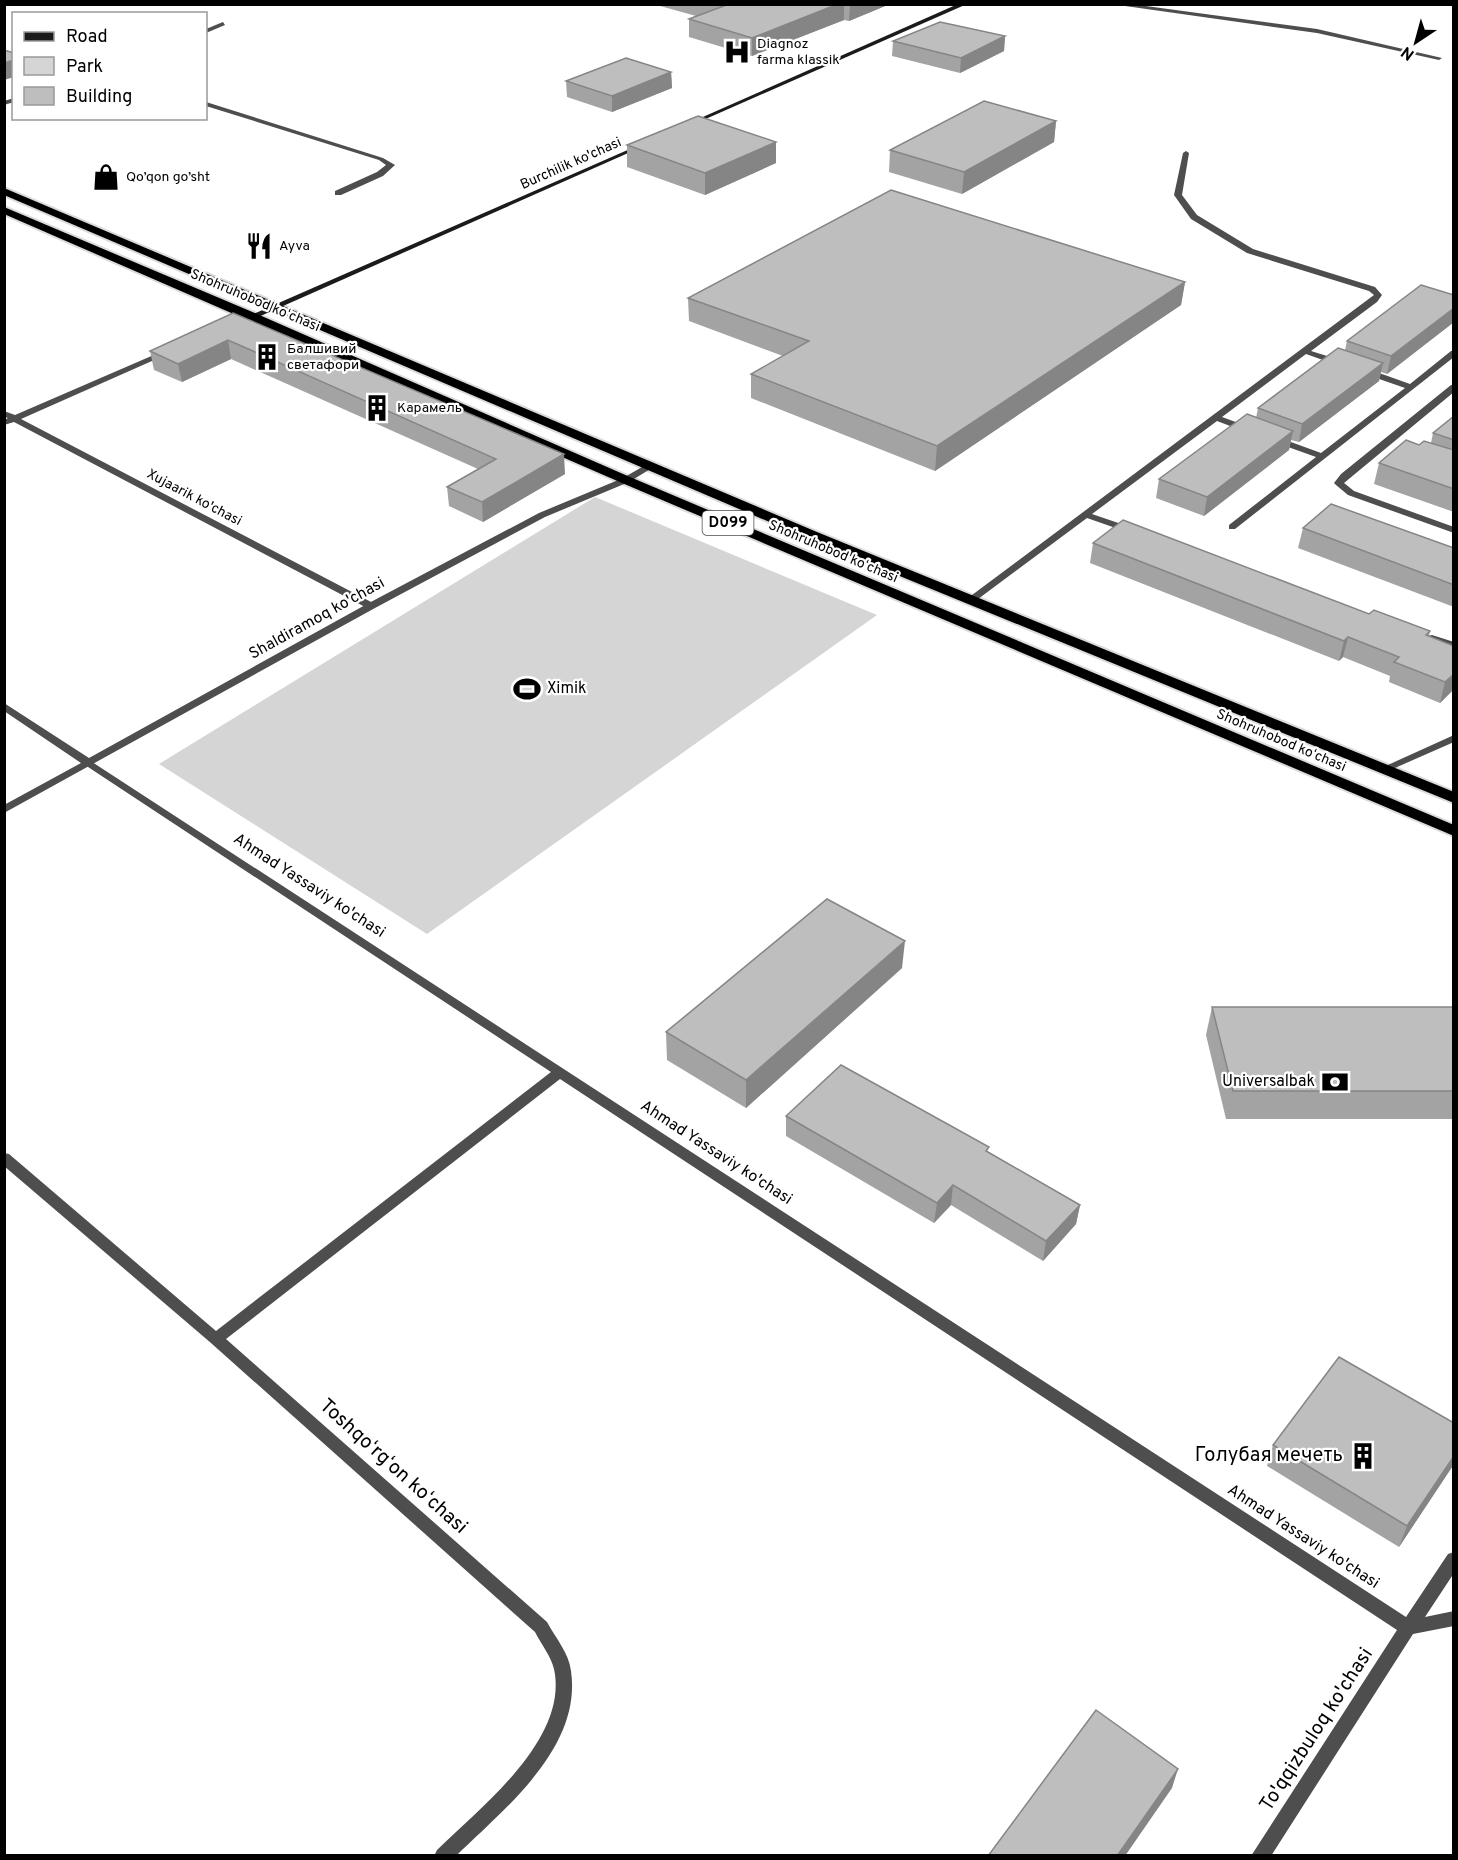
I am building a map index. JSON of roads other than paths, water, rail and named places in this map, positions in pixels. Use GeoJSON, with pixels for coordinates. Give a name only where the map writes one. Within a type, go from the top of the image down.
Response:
{"type":"FeatureCollection","features":[{"type":"Feature","properties":{"kind":"highway","name":"Shohruhobod koʻchasi"},"geometry":{"type":"LineString","coordinates":[[4,191],[650,466],[1454,798]]}},
{"type":"Feature","properties":{"kind":"highway","name":"Shohruhobod koʻchasi"},"geometry":{"type":"LineString","coordinates":[[4,210],[247,318],[1454,831]]}},
{"type":"Feature","properties":{"kind":"main road"},"geometry":{"type":"LineString","coordinates":[[680,129],[964,4]]}},
{"type":"Feature","properties":{"kind":"main road","name":"Burchilik ko'chasi"},"geometry":{"type":"LineString","coordinates":[[247,318],[647,143]]}},
{"type":"Feature","properties":{"kind":"street"},"geometry":{"type":"LineString","coordinates":[[1114,4],[1317,31],[1440,58]]}},
{"type":"Feature","properties":{"kind":"street"},"geometry":{"type":"LineString","coordinates":[[207,31],[224,24]]}},
{"type":"Feature","properties":{"kind":"street"},"geometry":{"type":"LineString","coordinates":[[207,104],[381,159],[391,165],[380,174],[338,193]]}},
{"type":"Feature","properties":{"kind":"street"},"geometry":{"type":"LineString","coordinates":[[971,600],[1378,295],[1372,289],[1250,251],[1194,217],[1178,195],[1186,153]]}},
{"type":"Feature","properties":{"kind":"street"},"geometry":{"type":"LineString","coordinates":[[4,423],[177,348]]}},
{"type":"Feature","properties":{"kind":"street"},"geometry":{"type":"LineString","coordinates":[[1304,351],[1347,365]]}},
{"type":"Feature","properties":{"kind":"street"},"geometry":{"type":"LineString","coordinates":[[1232,527],[1454,352]]}},
{"type":"Feature","properties":{"kind":"street"},"geometry":{"type":"LineString","coordinates":[[1357,369],[1410,387]]}},
{"type":"Feature","properties":{"kind":"street"},"geometry":{"type":"LineString","coordinates":[[1454,387],[1344,476],[1339,483],[1343,489],[1454,530]]}},
{"type":"Feature","properties":{"kind":"street","name":"Xujaarik ko'chasi"},"geometry":{"type":"LineString","coordinates":[[4,413],[371,606]]}},
{"type":"Feature","properties":{"kind":"street"},"geometry":{"type":"LineString","coordinates":[[1214,417],[1257,433]]}},
{"type":"Feature","properties":{"kind":"street"},"geometry":{"type":"LineString","coordinates":[[1268,437],[1322,456]]}},
{"type":"Feature","properties":{"kind":"street"},"geometry":{"type":"LineString","coordinates":[[1383,444],[1393,448]]}},
{"type":"Feature","properties":{"kind":"street","name":"Shaldiramoq ko'chasi"},"geometry":{"type":"LineString","coordinates":[[4,810],[371,606],[542,515],[626,480],[650,466]]}},
{"type":"Feature","properties":{"kind":"street"},"geometry":{"type":"LineString","coordinates":[[1086,515],[1142,534]]}},
{"type":"Feature","properties":{"kind":"street"},"geometry":{"type":"LineString","coordinates":[[1419,633],[1453,645]]}},
{"type":"Feature","properties":{"kind":"street","name":"Ahmad Yassaviy ko'chasi"},"geometry":{"type":"LineString","coordinates":[[4,706],[1408,1628]]}},
{"type":"Feature","properties":{"kind":"street"},"geometry":{"type":"LineString","coordinates":[[1384,769],[1454,738]]}},
{"type":"Feature","properties":{"kind":"street"},"geometry":{"type":"LineString","coordinates":[[216,1339],[560,1072]]}},
{"type":"Feature","properties":{"kind":"street","name":"Toshqoʻrgʻon koʻchasi"},"geometry":{"type":"LineString","coordinates":[[4,1158],[216,1339],[541,1627],[563,1670],[559,1723],[530,1769],[443,1856]]}},
{"type":"Feature","properties":{"kind":"street","name":"To'qqizbuloq ko'chasi"},"geometry":{"type":"LineString","coordinates":[[1260,1856],[1454,1559]]}},
{"type":"Feature","properties":{"kind":"street"},"geometry":{"type":"LineString","coordinates":[[1408,1628],[1454,1618]]}},
{"type":"Feature","properties":{"kind":"place","name":"Diagnoz farma klassik"},"geometry":{"type":"Point","coordinates":[737,52]}},
{"type":"Feature","properties":{"kind":"place","name":"Qo’qon go’sht"},"geometry":{"type":"Point","coordinates":[106,177]}},
{"type":"Feature","properties":{"kind":"place","name":"Ayva"},"geometry":{"type":"Point","coordinates":[259,246]}},
{"type":"Feature","properties":{"kind":"place","name":"Балшивий светафори"},"geometry":{"type":"Point","coordinates":[267,357]}},
{"type":"Feature","properties":{"kind":"place","name":"Карамель"},"geometry":{"type":"Point","coordinates":[377,408]}},
{"type":"Feature","properties":{"kind":"place","name":"Ximik"},"geometry":{"type":"Point","coordinates":[527,689]}},
{"type":"Feature","properties":{"kind":"place","name":"Universalbak"},"geometry":{"type":"Point","coordinates":[1335,1082]}},
{"type":"Feature","properties":{"kind":"place","name":"Голубая мечеть"},"geometry":{"type":"Point","coordinates":[1363,1456]}}]}
